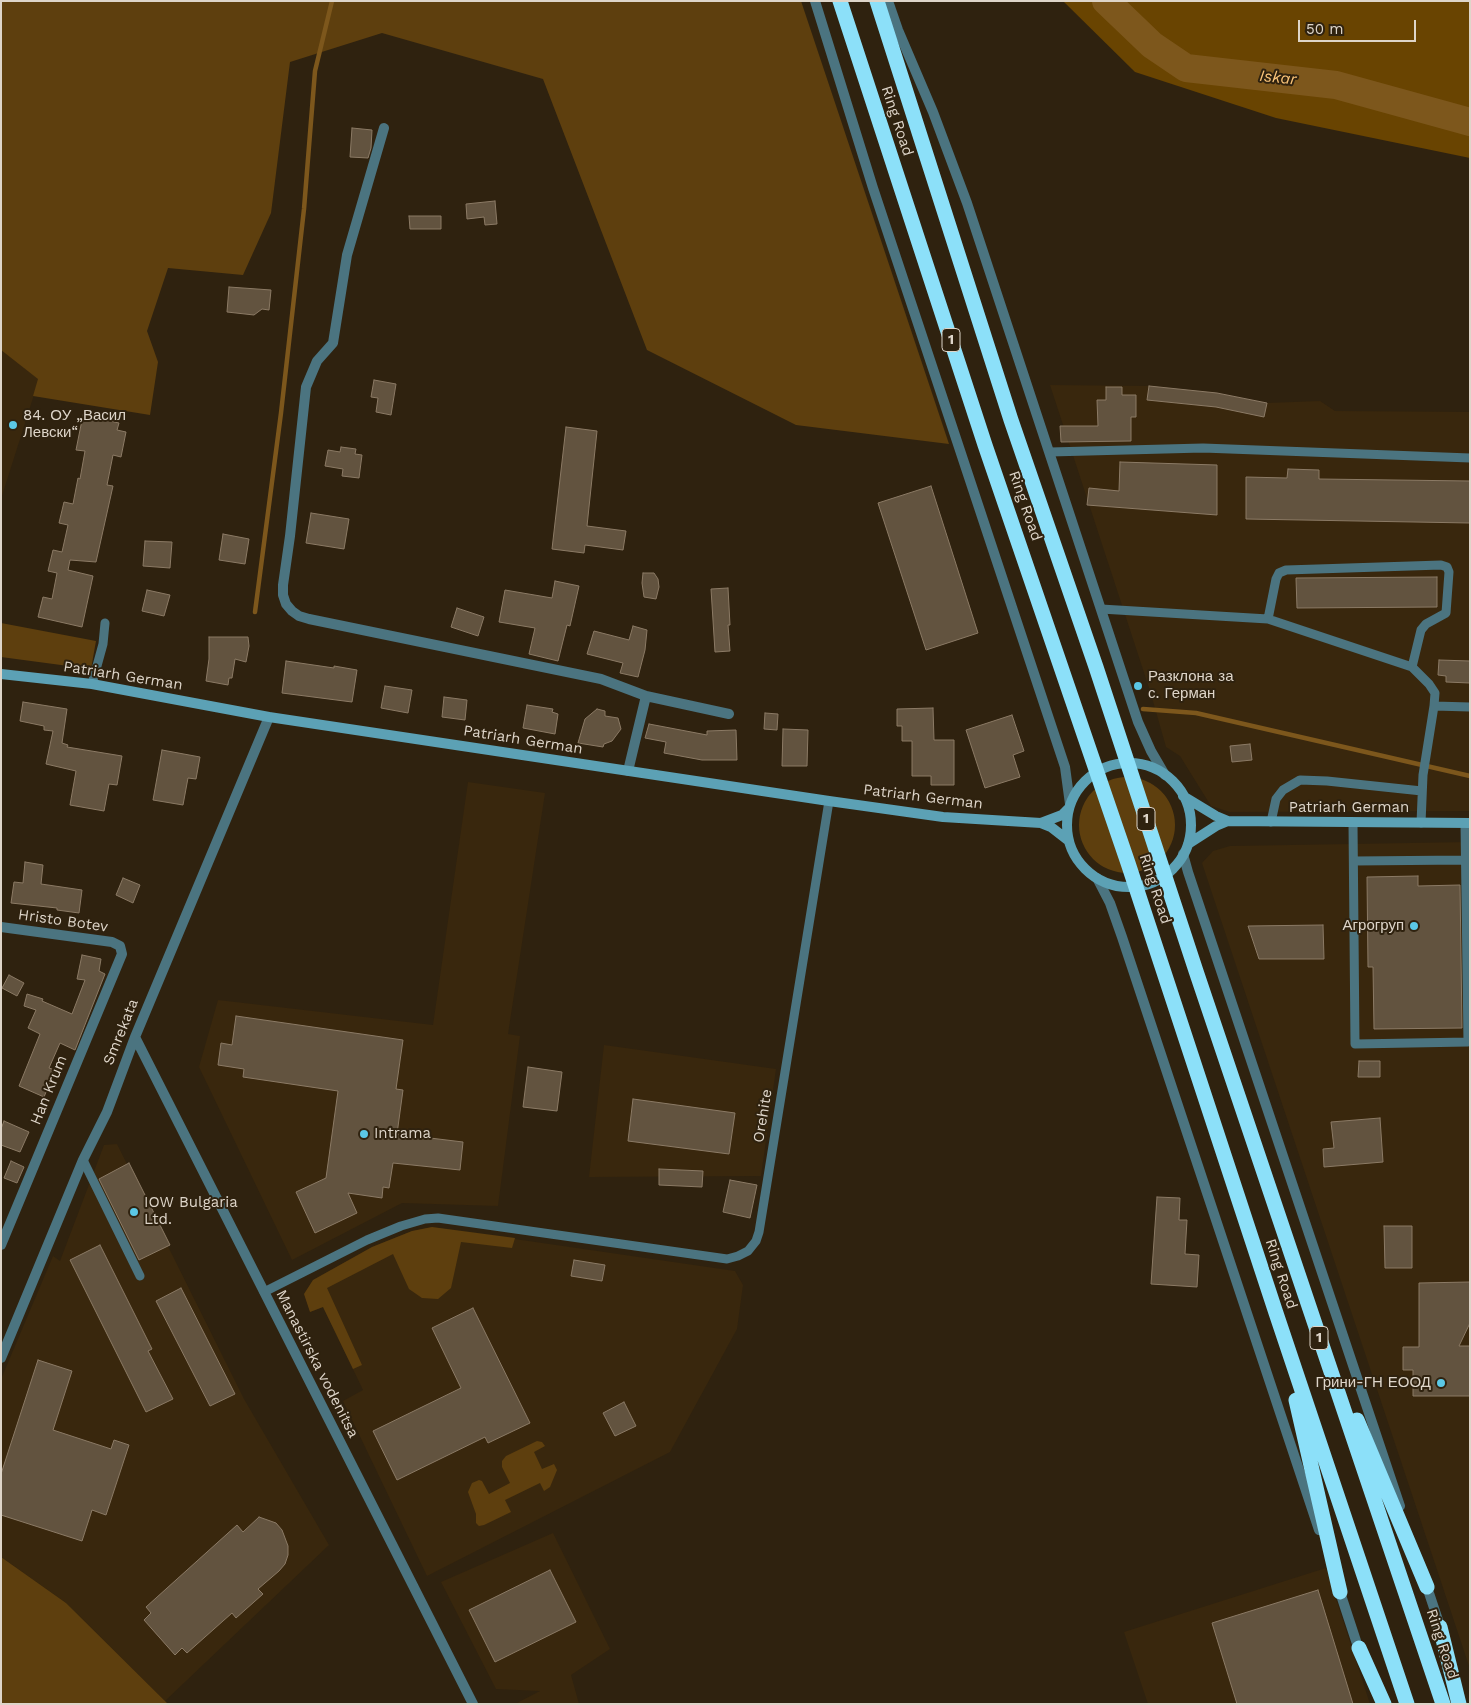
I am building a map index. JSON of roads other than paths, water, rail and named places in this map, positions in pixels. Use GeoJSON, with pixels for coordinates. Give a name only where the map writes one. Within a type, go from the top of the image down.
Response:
{"type":"FeatureCollection","features":[{"type":"Feature","properties":{"kind":"highway","name":"Ring Road"},"geometry":{"type":"LineString","coordinates":[[840,1],[988,454],[1066,678],[1406,1704]]}},
{"type":"Feature","properties":{"kind":"highway","name":"Ring Road"},"geometry":{"type":"LineString","coordinates":[[877,1],[1011,420],[1096,667],[1304,1294],[1443,1704]]}},
{"type":"Feature","properties":{"kind":"highway"},"geometry":{"type":"LineString","coordinates":[[1304,1294],[1427,1587]]}},
{"type":"Feature","properties":{"kind":"highway"},"geometry":{"type":"LineString","coordinates":[[1276,1313],[1340,1592]]}},
{"type":"Feature","properties":{"kind":"highway"},"geometry":{"type":"LineString","coordinates":[[1440,1627],[1460,1704]]}},
{"type":"Feature","properties":{"kind":"highway"},"geometry":{"type":"LineString","coordinates":[[1359,1648],[1384,1704]]}},
{"type":"Feature","properties":{"kind":"street"},"geometry":{"type":"LineString","coordinates":[[815,1],[876,198],[1065,767],[1070,806],[1067,826],[1069,841],[1079,862],[1097,878],[1115,885],[1128,887],[1149,883],[1165,875],[1176,865],[1183,854],[1188,844],[1190,815],[1179,788],[1165,775],[1150,766],[1120,763],[1091,775],[1080,786],[1070,806],[1062,815],[1041,823]]}},
{"type":"Feature","properties":{"kind":"street"},"geometry":{"type":"LineString","coordinates":[[888,1],[968,203],[1026,385],[1050,452],[1138,722],[1150,751],[1165,775]]}},
{"type":"Feature","properties":{"kind":"street"},"geometry":{"type":"LineString","coordinates":[[384,128],[346,255],[333,343],[317,361],[306,388],[283,585],[283,595],[286,604],[299,616],[309,619],[601,679],[646,696],[729,714]]}},
{"type":"Feature","properties":{"kind":"street","name":"Patriarh German"},"geometry":{"type":"LineString","coordinates":[[1,674],[92,684],[269,717],[828,801],[943,817],[1041,823]]}},
{"type":"Feature","properties":{"kind":"street"},"geometry":{"type":"LineString","coordinates":[[628,771],[646,696]]}},
{"type":"Feature","properties":{"kind":"street","name":"Smrekata"},"geometry":{"type":"LineString","coordinates":[[1,1358],[84,1160],[107,1112],[135,1037],[269,717]]}},
{"type":"Feature","properties":{"kind":"street"},"geometry":{"type":"LineString","coordinates":[[1183,796],[1228,821]]}},
{"type":"Feature","properties":{"kind":"street"},"geometry":{"type":"LineString","coordinates":[[1188,844],[1216,826],[1228,821]]}},
{"type":"Feature","properties":{"kind":"street","name":"Patriarh German"},"geometry":{"type":"LineString","coordinates":[[1228,821],[1467,823]]}},
{"type":"Feature","properties":{"kind":"street"},"geometry":{"type":"LineString","coordinates":[[1041,823],[1051,827],[1069,841]]}},
{"type":"Feature","properties":{"kind":"street"},"geometry":{"type":"LineString","coordinates":[[1183,854],[1466,1704]]}},
{"type":"Feature","properties":{"kind":"street"},"geometry":{"type":"LineString","coordinates":[[1097,878],[1110,903],[1122,937],[1377,1704]]}},
{"type":"Feature","properties":{"kind":"street","name":"Hristo Botev"},"geometry":{"type":"LineString","coordinates":[[1,928],[112,942],[120,946]]}},
{"type":"Feature","properties":{"kind":"street","name":"Han Krum"},"geometry":{"type":"LineString","coordinates":[[1,1245],[122,954],[120,946]]}},
{"type":"Feature","properties":{"kind":"street","name":"Manastirska vodenitsa"},"geometry":{"type":"LineString","coordinates":[[135,1037],[473,1704]]}},
{"type":"Feature","properties":{"kind":"lane"},"geometry":{"type":"LineString","coordinates":[[1050,452],[1203,448],[1470,458]]}},
{"type":"Feature","properties":{"kind":"lane"},"geometry":{"type":"LineString","coordinates":[[1268,618],[1276,579],[1280,573],[1286,570],[1440,565],[1447,567],[1449,572],[1446,613],[1426,624],[1421,630],[1412,667]]}},
{"type":"Feature","properties":{"kind":"lane"},"geometry":{"type":"LineString","coordinates":[[1101,609],[1268,618],[1412,667],[1435,693],[1423,775],[1421,823]]}},
{"type":"Feature","properties":{"kind":"lane"},"geometry":{"type":"LineString","coordinates":[[92,684],[103,644],[105,623]]}},
{"type":"Feature","properties":{"kind":"lane"},"geometry":{"type":"LineString","coordinates":[[1434,706],[1470,707]]}},
{"type":"Feature","properties":{"kind":"lane"},"geometry":{"type":"LineString","coordinates":[[1272,822],[1276,799],[1283,790],[1300,780],[1328,781],[1422,791]]}},
{"type":"Feature","properties":{"kind":"lane","name":"Orehite"},"geometry":{"type":"LineString","coordinates":[[264,1292],[368,1240],[401,1226],[425,1219],[438,1218],[727,1259],[748,1251],[756,1241],[759,1232],[828,801]]}},
{"type":"Feature","properties":{"kind":"lane"},"geometry":{"type":"LineString","coordinates":[[1353,823],[1355,1044],[1468,1042],[1465,860],[1467,823]]}},
{"type":"Feature","properties":{"kind":"lane"},"geometry":{"type":"LineString","coordinates":[[1354,860],[1465,860]]}},
{"type":"Feature","properties":{"kind":"lane"},"geometry":{"type":"LineString","coordinates":[[84,1160],[140,1276]]}},
{"type":"Feature","properties":{"kind":"waterway"},"geometry":{"type":"LineString","coordinates":[[255,612],[281,413],[304,209],[315,71],[332,1]]}},
{"type":"Feature","properties":{"kind":"waterway","name":"Iskar"},"geometry":{"type":"LineString","coordinates":[[1106,1],[1152,45],[1186,68],[1336,85],[1470,122]]}},
{"type":"Feature","properties":{"kind":"waterway"},"geometry":{"type":"LineString","coordinates":[[1143,709],[1196,713],[1470,776]]}},
{"type":"Feature","properties":{"kind":"place","name":"84. ОУ „Васил Левски“"},"geometry":{"type":"Point","coordinates":[13,425]}},
{"type":"Feature","properties":{"kind":"place","name":"Разклона за с. Герман"},"geometry":{"type":"Point","coordinates":[1138,686]}},
{"type":"Feature","properties":{"kind":"place","name":"Агрогруп"},"geometry":{"type":"Point","coordinates":[1414,926]}},
{"type":"Feature","properties":{"kind":"place","name":"Intrama"},"geometry":{"type":"Point","coordinates":[364,1134]}},
{"type":"Feature","properties":{"kind":"place","name":"IOW Bulgaria Ltd."},"geometry":{"type":"Point","coordinates":[134,1212]}},
{"type":"Feature","properties":{"kind":"place","name":"Грини-ГН ЕООД"},"geometry":{"type":"Point","coordinates":[1441,1383]}}]}
